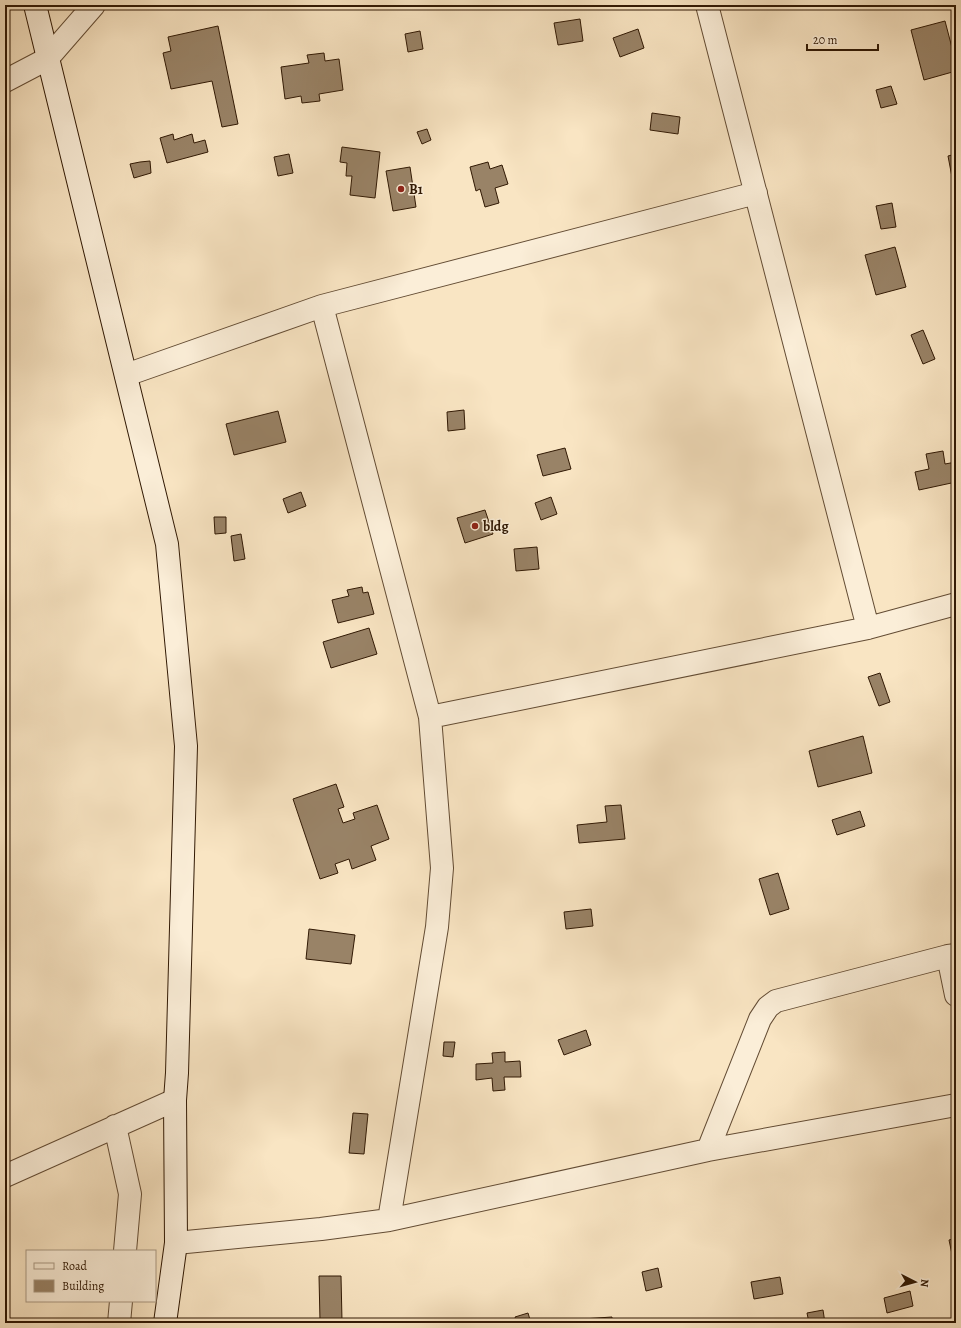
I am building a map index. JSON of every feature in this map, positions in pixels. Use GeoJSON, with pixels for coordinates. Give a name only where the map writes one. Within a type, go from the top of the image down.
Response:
{"type":"FeatureCollection","features":[{"type":"Feature","properties":{"kind":"street"},"geometry":{"type":"LineString","coordinates":[[35,5],[167,544],[186,746],[178,1072],[175,1100],[176,1243],[165,1323]]}},
{"type":"Feature","properties":{"kind":"street"},"geometry":{"type":"LineString","coordinates":[[5,81],[47,59],[94,5]]}},
{"type":"Feature","properties":{"kind":"street"},"geometry":{"type":"LineString","coordinates":[[707,5],[868,628]]}},
{"type":"Feature","properties":{"kind":"street"},"geometry":{"type":"LineString","coordinates":[[126,374],[322,306],[756,193]]}},
{"type":"Feature","properties":{"kind":"street"},"geometry":{"type":"LineString","coordinates":[[322,306],[430,717],[442,868],[437,927],[389,1220]]}},
{"type":"Feature","properties":{"kind":"street"},"geometry":{"type":"LineString","coordinates":[[430,717],[868,628],[956,604]]}},
{"type":"Feature","properties":{"kind":"street"},"geometry":{"type":"LineString","coordinates":[[708,1150],[760,1019],[768,1007],[776,1001],[952,955],[956,995]]}},
{"type":"Feature","properties":{"kind":"street"},"geometry":{"type":"LineString","coordinates":[[5,1176],[175,1100]]}},
{"type":"Feature","properties":{"kind":"street"},"geometry":{"type":"LineString","coordinates":[[176,1243],[389,1220],[708,1150],[956,1105]]}},
{"type":"Feature","properties":{"kind":"street"},"geometry":{"type":"LineString","coordinates":[[115,1126],[130,1194],[125,1250]]}},
{"type":"Feature","properties":{"kind":"street"},"geometry":{"type":"LineString","coordinates":[[119,1323],[121,1302]]}},
{"type":"Feature","properties":{"kind":"building"},"geometry":{"type":"Polygon","coordinates":[[[580,19],[583,41],[558,45],[554,23],[580,19]]]}},
{"type":"Feature","properties":{"kind":"building"},"geometry":{"type":"Polygon","coordinates":[[[945,21],[956,63],[956,71],[924,80],[911,30],[945,21]]]}},
{"type":"Feature","properties":{"kind":"building"},"geometry":{"type":"Polygon","coordinates":[[[218,26],[238,124],[222,127],[212,81],[171,89],[163,53],[171,51],[168,37],[218,26]]]}},
{"type":"Feature","properties":{"kind":"building"},"geometry":{"type":"Polygon","coordinates":[[[638,29],[644,48],[620,57],[613,38],[638,29]]]}},
{"type":"Feature","properties":{"kind":"building"},"geometry":{"type":"Polygon","coordinates":[[[420,31],[423,49],[408,52],[405,34],[420,31]]]}},
{"type":"Feature","properties":{"kind":"building"},"geometry":{"type":"Polygon","coordinates":[[[324,53],[325,61],[339,59],[343,90],[319,94],[320,101],[302,103],[301,96],[285,99],[281,67],[309,63],[307,55],[324,53]]]}},
{"type":"Feature","properties":{"kind":"building"},"geometry":{"type":"Polygon","coordinates":[[[891,86],[897,104],[881,108],[876,90],[891,86]]]}},
{"type":"Feature","properties":{"kind":"building"},"geometry":{"type":"Polygon","coordinates":[[[652,113],[680,117],[678,134],[650,130],[652,113]]]}},
{"type":"Feature","properties":{"kind":"building"},"geometry":{"type":"Polygon","coordinates":[[[427,129],[431,140],[422,144],[417,132],[427,129]]]}},
{"type":"Feature","properties":{"kind":"building"},"geometry":{"type":"Polygon","coordinates":[[[173,134],[174,140],[192,134],[194,143],[205,140],[208,152],[167,163],[160,138],[173,134]]]}},
{"type":"Feature","properties":{"kind":"building"},"geometry":{"type":"Polygon","coordinates":[[[342,147],[380,152],[375,198],[350,195],[352,176],[346,176],[347,163],[340,162],[342,147]]]}},
{"type":"Feature","properties":{"kind":"building"},"geometry":{"type":"Polygon","coordinates":[[[289,154],[293,173],[278,176],[274,157],[289,154]]]}},
{"type":"Feature","properties":{"kind":"building"},"geometry":{"type":"Polygon","coordinates":[[[956,154],[956,193],[955,193],[948,156],[956,154]]]}},
{"type":"Feature","properties":{"kind":"building"},"geometry":{"type":"Polygon","coordinates":[[[150,161],[151,173],[134,178],[130,164],[150,161]]]}},
{"type":"Feature","properties":{"kind":"building"},"geometry":{"type":"Polygon","coordinates":[[[488,162],[490,169],[502,165],[508,184],[495,188],[499,203],[485,207],[480,189],[476,191],[470,167],[488,162]]]}},
{"type":"Feature","properties":{"kind":"building","name":"B1"},"geometry":{"type":"Polygon","coordinates":[[[410,167],[416,207],[393,211],[386,171],[410,167]]]}},
{"type":"Feature","properties":{"kind":"building"},"geometry":{"type":"Polygon","coordinates":[[[892,203],[896,227],[881,229],[876,206],[892,203]]]}},
{"type":"Feature","properties":{"kind":"building"},"geometry":{"type":"Polygon","coordinates":[[[895,247],[906,287],[876,295],[865,255],[895,247]]]}},
{"type":"Feature","properties":{"kind":"building"},"geometry":{"type":"Polygon","coordinates":[[[923,330],[935,359],[923,364],[911,335],[923,330]]]}},
{"type":"Feature","properties":{"kind":"building"},"geometry":{"type":"Polygon","coordinates":[[[464,410],[465,429],[448,431],[447,412],[464,410]]]}},
{"type":"Feature","properties":{"kind":"building"},"geometry":{"type":"Polygon","coordinates":[[[278,411],[286,442],[234,455],[226,424],[278,411]]]}},
{"type":"Feature","properties":{"kind":"building"},"geometry":{"type":"Polygon","coordinates":[[[565,448],[571,469],[543,476],[537,455],[565,448]]]}},
{"type":"Feature","properties":{"kind":"building"},"geometry":{"type":"Polygon","coordinates":[[[943,451],[945,464],[956,462],[956,482],[919,490],[915,472],[929,469],[926,454],[943,451]]]}},
{"type":"Feature","properties":{"kind":"building"},"geometry":{"type":"Polygon","coordinates":[[[301,492],[306,506],[288,513],[283,499],[301,492]]]}},
{"type":"Feature","properties":{"kind":"building"},"geometry":{"type":"Polygon","coordinates":[[[551,497],[557,514],[541,520],[535,503],[551,497]]]}},
{"type":"Feature","properties":{"kind":"building","name":"bldg"},"geometry":{"type":"Polygon","coordinates":[[[485,510],[493,534],[465,543],[457,518],[485,510]]]}},
{"type":"Feature","properties":{"kind":"building"},"geometry":{"type":"Polygon","coordinates":[[[214,517],[226,517],[226,533],[215,534],[214,517]]]}},
{"type":"Feature","properties":{"kind":"building"},"geometry":{"type":"Polygon","coordinates":[[[241,534],[245,559],[234,561],[231,536],[241,534]]]}},
{"type":"Feature","properties":{"kind":"building"},"geometry":{"type":"Polygon","coordinates":[[[537,547],[539,569],[516,571],[514,549],[537,547]]]}},
{"type":"Feature","properties":{"kind":"building"},"geometry":{"type":"Polygon","coordinates":[[[362,587],[363,593],[368,592],[374,614],[338,623],[332,600],[349,596],[347,590],[362,587]]]}},
{"type":"Feature","properties":{"kind":"building"},"geometry":{"type":"Polygon","coordinates":[[[369,628],[377,654],[331,668],[323,642],[369,628]]]}},
{"type":"Feature","properties":{"kind":"building"},"geometry":{"type":"Polygon","coordinates":[[[880,673],[890,702],[879,706],[868,677],[880,673]]]}},
{"type":"Feature","properties":{"kind":"building"},"geometry":{"type":"Polygon","coordinates":[[[863,736],[872,773],[818,787],[809,751],[863,736]]]}},
{"type":"Feature","properties":{"kind":"building"},"geometry":{"type":"Polygon","coordinates":[[[336,784],[344,807],[338,809],[343,823],[355,819],[353,813],[377,805],[389,839],[371,846],[376,860],[352,869],[349,859],[335,864],[338,873],[320,879],[293,799],[336,784]]]}},
{"type":"Feature","properties":{"kind":"building"},"geometry":{"type":"Polygon","coordinates":[[[621,805],[625,839],[579,843],[577,825],[607,822],[605,806],[621,805]]]}},
{"type":"Feature","properties":{"kind":"building"},"geometry":{"type":"Polygon","coordinates":[[[860,811],[865,826],[837,835],[832,820],[860,811]]]}},
{"type":"Feature","properties":{"kind":"building"},"geometry":{"type":"Polygon","coordinates":[[[778,873],[789,909],[770,915],[759,879],[778,873]]]}},
{"type":"Feature","properties":{"kind":"building"},"geometry":{"type":"Polygon","coordinates":[[[591,909],[593,926],[566,929],[564,912],[591,909]]]}},
{"type":"Feature","properties":{"kind":"building"},"geometry":{"type":"Polygon","coordinates":[[[309,929],[355,935],[351,964],[306,959],[309,929]]]}},
{"type":"Feature","properties":{"kind":"building"},"geometry":{"type":"Polygon","coordinates":[[[586,1030],[591,1045],[564,1055],[558,1040],[586,1030]]]}},
{"type":"Feature","properties":{"kind":"building"},"geometry":{"type":"Polygon","coordinates":[[[444,1042],[455,1042],[453,1057],[443,1056],[444,1042]]]}},
{"type":"Feature","properties":{"kind":"building"},"geometry":{"type":"Polygon","coordinates":[[[505,1052],[505,1062],[520,1061],[521,1077],[504,1077],[505,1090],[493,1091],[492,1078],[476,1080],[476,1064],[493,1063],[492,1053],[505,1052]]]}},
{"type":"Feature","properties":{"kind":"building"},"geometry":{"type":"Polygon","coordinates":[[[353,1113],[368,1114],[364,1154],[349,1153],[353,1113]]]}},
{"type":"Feature","properties":{"kind":"building"},"geometry":{"type":"Polygon","coordinates":[[[956,1238],[956,1258],[953,1259],[949,1240],[956,1238]]]}},
{"type":"Feature","properties":{"kind":"building"},"geometry":{"type":"Polygon","coordinates":[[[658,1268],[662,1287],[646,1291],[642,1272],[658,1268]]]}},
{"type":"Feature","properties":{"kind":"building"},"geometry":{"type":"Polygon","coordinates":[[[319,1276],[341,1276],[342,1321],[320,1321],[319,1276]]]}},
{"type":"Feature","properties":{"kind":"building"},"geometry":{"type":"Polygon","coordinates":[[[780,1277],[783,1294],[754,1299],[751,1282],[780,1277]]]}},
{"type":"Feature","properties":{"kind":"building"},"geometry":{"type":"Polygon","coordinates":[[[910,1291],[913,1306],[887,1313],[884,1298],[910,1291]]]}},
{"type":"Feature","properties":{"kind":"building"},"geometry":{"type":"Polygon","coordinates":[[[823,1310],[825,1323],[809,1323],[807,1313],[823,1310]]]}},
{"type":"Feature","properties":{"kind":"building"},"geometry":{"type":"Polygon","coordinates":[[[528,1313],[531,1323],[517,1323],[515,1317],[528,1313]]]}},
{"type":"Feature","properties":{"kind":"building"},"geometry":{"type":"Polygon","coordinates":[[[612,1317],[612,1323],[568,1323],[568,1320],[612,1317]]]}},
{"type":"Feature","properties":{"kind":"place","name":"B1"},"geometry":{"type":"Point","coordinates":[401,189]}},
{"type":"Feature","properties":{"kind":"place","name":"bldg"},"geometry":{"type":"Point","coordinates":[475,526]}}]}
